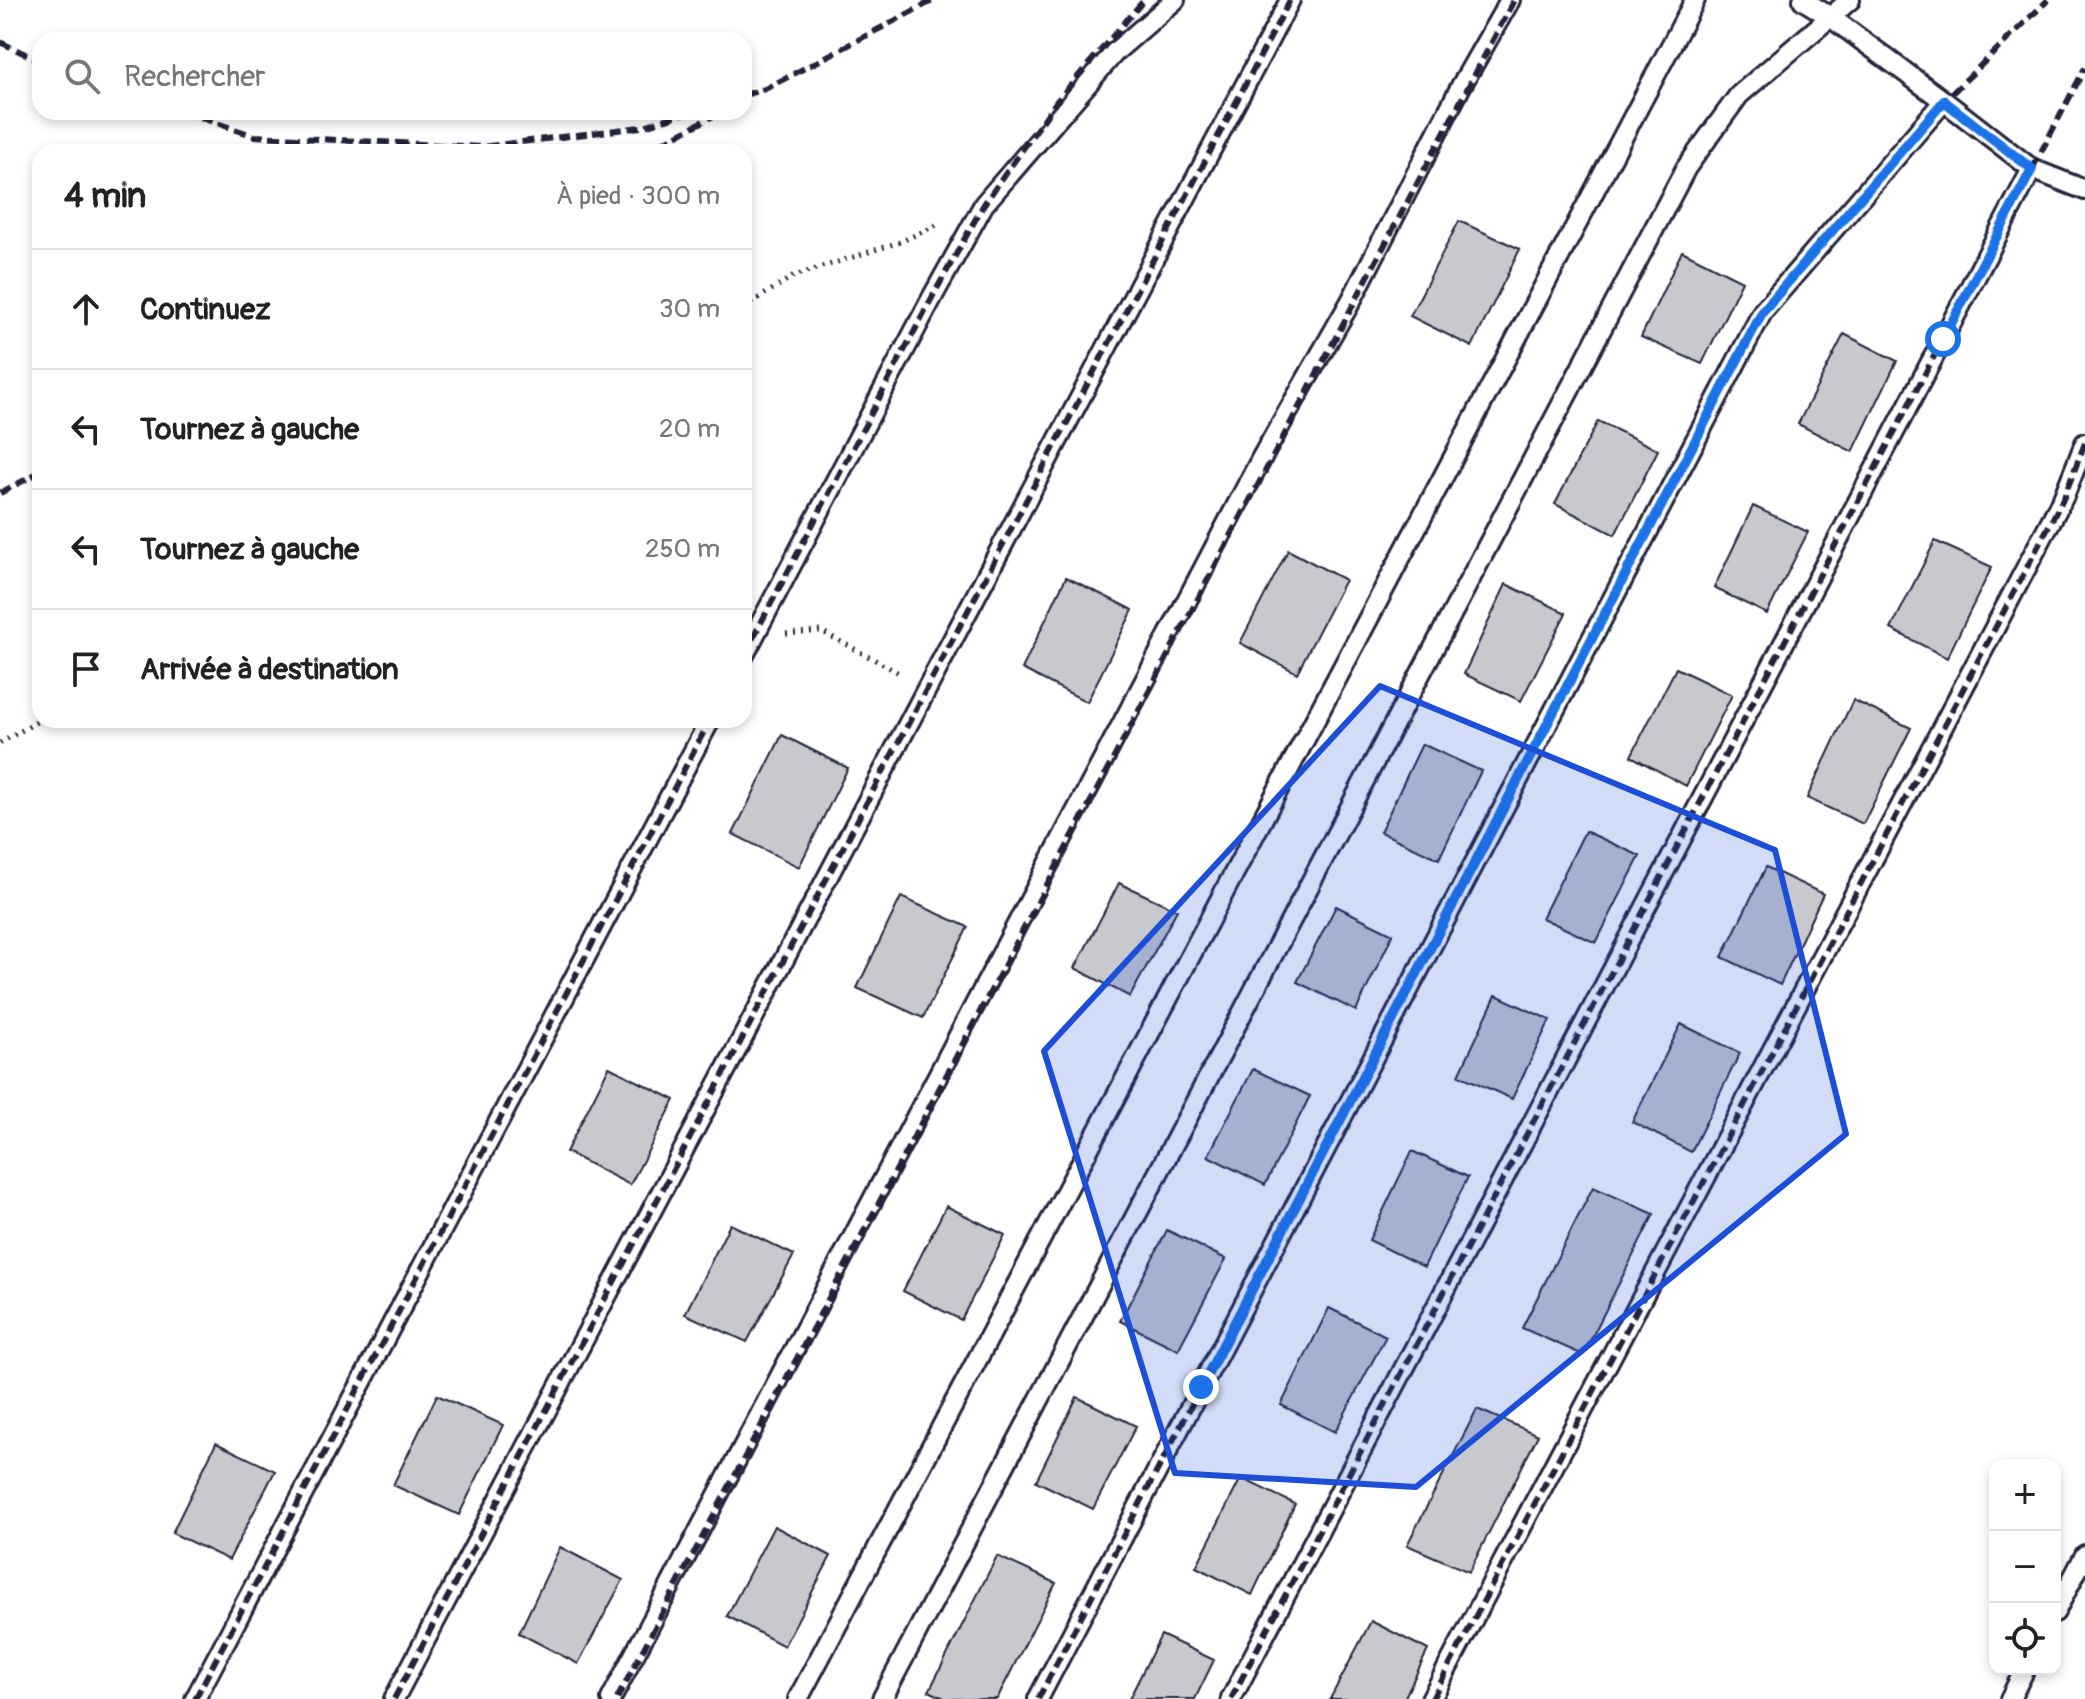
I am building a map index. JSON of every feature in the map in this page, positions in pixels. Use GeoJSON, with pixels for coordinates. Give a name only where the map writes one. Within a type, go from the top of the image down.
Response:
{"type":"FeatureCollection","features":[{"type":"Feature","properties":{"kind":"lane"},"geometry":{"type":"LineString","coordinates":[[752,641],[984,204],[1115,52],[1175,0]]}},
{"type":"Feature","properties":{"kind":"lane"},"geometry":{"type":"LineString","coordinates":[[394,1699],[1290,0]]}},
{"type":"Feature","properties":{"kind":"lane"},"geometry":{"type":"LineString","coordinates":[[611,1699],[1261,459],[1351,301],[1461,86],[1510,0]]}},
{"type":"Feature","properties":{"kind":"lane"},"geometry":{"type":"LineString","coordinates":[[798,1699],[1695,0]]}},
{"type":"Feature","properties":{"kind":"lane"},"geometry":{"type":"LineString","coordinates":[[1803,0],[1829,16],[2032,169],[2085,190]]}},
{"type":"Feature","properties":{"kind":"lane"},"geometry":{"type":"LineString","coordinates":[[882,1699],[1686,168],[1739,95],[1850,0]]}},
{"type":"Feature","properties":{"kind":"lane"},"geometry":{"type":"LineString","coordinates":[[1038,1699],[1763,311],[1944,101]]}},
{"type":"Feature","properties":{"kind":"lane"},"geometry":{"type":"LineString","coordinates":[[1231,1699],[2032,169]]}},
{"type":"Feature","properties":{"kind":"lane"},"geometry":{"type":"LineString","coordinates":[[1431,1699],[2064,496],[2085,443]]}},
{"type":"Feature","properties":{"kind":"lane"},"geometry":{"type":"LineString","coordinates":[[195,1699],[706,728]]}},
{"type":"Feature","properties":{"kind":"lane"},"geometry":{"type":"LineString","coordinates":[[2060,1603],[2085,1555]]}},
{"type":"Feature","properties":{"kind":"lane"},"geometry":{"type":"LineString","coordinates":[[2010,1699],[2022,1675]]}},
{"type":"Feature","properties":{"kind":"path"},"geometry":{"type":"LineString","coordinates":[[752,302],[794,276],[900,242],[984,204]]}},
{"type":"Feature","properties":{"kind":"path"},"geometry":{"type":"LineString","coordinates":[[754,637],[821,631],[928,688]]}},
{"type":"Feature","properties":{"kind":"path"},"geometry":{"type":"LineString","coordinates":[[0,743],[32,725]]}},
{"type":"Feature","properties":{"kind":"highlighted area"},"geometry":{"type":"Polygon","coordinates":[[[1380,686],[1775,850],[1846,1134],[1416,1487],[1175,1473],[1044,1051],[1380,686]]]}},
{"type":"Feature","properties":{"kind":"building"},"geometry":{"type":"Polygon","coordinates":[[[1459,221],[1520,249],[1472,347],[1410,316],[1459,221]]]}},
{"type":"Feature","properties":{"kind":"building"},"geometry":{"type":"Polygon","coordinates":[[[1682,251],[1742,281],[1702,364],[1641,337],[1682,251]]]}},
{"type":"Feature","properties":{"kind":"building"},"geometry":{"type":"Polygon","coordinates":[[[1844,334],[1897,361],[1853,452],[1798,424],[1844,334]]]}},
{"type":"Feature","properties":{"kind":"building"},"geometry":{"type":"Polygon","coordinates":[[[1598,421],[1658,450],[1615,535],[1555,504],[1598,421]]]}},
{"type":"Feature","properties":{"kind":"building"},"geometry":{"type":"Polygon","coordinates":[[[1753,506],[1808,532],[1767,614],[1714,588],[1753,506]]]}},
{"type":"Feature","properties":{"kind":"building"},"geometry":{"type":"Polygon","coordinates":[[[1935,541],[1992,567],[1947,658],[1891,629],[1935,541]]]}},
{"type":"Feature","properties":{"kind":"building"},"geometry":{"type":"Polygon","coordinates":[[[1288,550],[1345,580],[1297,673],[1240,643],[1288,550]]]}},
{"type":"Feature","properties":{"kind":"building"},"geometry":{"type":"Polygon","coordinates":[[[1066,577],[1133,610],[1087,702],[1022,669],[1066,577]]]}},
{"type":"Feature","properties":{"kind":"building"},"geometry":{"type":"Polygon","coordinates":[[[1506,584],[1566,613],[1521,701],[1464,674],[1506,584]]]}},
{"type":"Feature","properties":{"kind":"building"},"geometry":{"type":"Polygon","coordinates":[[[1676,668],[1732,695],[1686,786],[1631,756],[1676,668]]]}},
{"type":"Feature","properties":{"kind":"building"},"geometry":{"type":"Polygon","coordinates":[[[1853,700],[1911,728],[1863,824],[1807,798],[1853,700]]]}},
{"type":"Feature","properties":{"kind":"building"},"geometry":{"type":"Polygon","coordinates":[[[782,735],[848,768],[799,867],[733,834],[782,735]]]}},
{"type":"Feature","properties":{"kind":"building"},"geometry":{"type":"Polygon","coordinates":[[[1422,744],[1481,771],[1439,859],[1380,832],[1422,744]]]}},
{"type":"Feature","properties":{"kind":"building"},"geometry":{"type":"Polygon","coordinates":[[[1585,831],[1640,856],[1596,943],[1542,918],[1585,831]]]}},
{"type":"Feature","properties":{"kind":"building"},"geometry":{"type":"Polygon","coordinates":[[[1766,867],[1823,894],[1780,985],[1722,957],[1766,867]]]}},
{"type":"Feature","properties":{"kind":"building"},"geometry":{"type":"Polygon","coordinates":[[[1119,883],[1177,910],[1130,997],[1075,968],[1119,883]]]}},
{"type":"Feature","properties":{"kind":"building"},"geometry":{"type":"Polygon","coordinates":[[[901,897],[968,927],[923,1018],[857,988],[901,897]]]}},
{"type":"Feature","properties":{"kind":"building"},"geometry":{"type":"Polygon","coordinates":[[[1336,906],[1393,934],[1356,1011],[1297,982],[1336,906]]]}},
{"type":"Feature","properties":{"kind":"building"},"geometry":{"type":"Polygon","coordinates":[[[1496,995],[1550,1020],[1512,1099],[1459,1075],[1496,995]]]}},
{"type":"Feature","properties":{"kind":"building"},"geometry":{"type":"Polygon","coordinates":[[[1681,1024],[1740,1053],[1691,1152],[1632,1122],[1681,1024]]]}},
{"type":"Feature","properties":{"kind":"building"},"geometry":{"type":"Polygon","coordinates":[[[609,1067],[675,1100],[630,1185],[566,1152],[609,1067]]]}},
{"type":"Feature","properties":{"kind":"building"},"geometry":{"type":"Polygon","coordinates":[[[1253,1069],[1310,1096],[1265,1185],[1208,1156],[1253,1069]]]}},
{"type":"Feature","properties":{"kind":"building"},"geometry":{"type":"Polygon","coordinates":[[[1412,1151],[1468,1177],[1424,1267],[1369,1240],[1412,1151]]]}},
{"type":"Feature","properties":{"kind":"building"},"geometry":{"type":"Polygon","coordinates":[[[1593,1187],[1654,1214],[1583,1355],[1522,1328],[1593,1187]]]}},
{"type":"Feature","properties":{"kind":"building"},"geometry":{"type":"Polygon","coordinates":[[[946,1206],[1005,1235],[961,1320],[903,1291],[946,1206]]]}},
{"type":"Feature","properties":{"kind":"building"},"geometry":{"type":"Polygon","coordinates":[[[730,1224],[794,1255],[747,1342],[685,1314],[730,1224]]]}},
{"type":"Feature","properties":{"kind":"building"},"geometry":{"type":"Polygon","coordinates":[[[1167,1230],[1226,1259],[1178,1350],[1120,1321],[1167,1230]]]}},
{"type":"Feature","properties":{"kind":"building"},"geometry":{"type":"Polygon","coordinates":[[[1329,1308],[1386,1336],[1335,1432],[1281,1405],[1329,1308]]]}},
{"type":"Feature","properties":{"kind":"building"},"geometry":{"type":"Polygon","coordinates":[[[437,1395],[503,1425],[459,1515],[393,1485],[437,1395]]]}},
{"type":"Feature","properties":{"kind":"building"},"geometry":{"type":"Polygon","coordinates":[[[1077,1397],[1136,1426],[1093,1509],[1036,1481],[1077,1397]]]}},
{"type":"Feature","properties":{"kind":"building"},"geometry":{"type":"Polygon","coordinates":[[[1477,1409],[1538,1435],[1469,1572],[1407,1545],[1477,1409]]]}},
{"type":"Feature","properties":{"kind":"building"},"geometry":{"type":"Polygon","coordinates":[[[216,1443],[275,1471],[229,1560],[172,1533],[216,1443]]]}},
{"type":"Feature","properties":{"kind":"building"},"geometry":{"type":"Polygon","coordinates":[[[1241,1478],[1295,1504],[1252,1595],[1196,1567],[1241,1478]]]}},
{"type":"Feature","properties":{"kind":"building"},"geometry":{"type":"Polygon","coordinates":[[[774,1526],[831,1556],[784,1646],[727,1616],[774,1526]]]}},
{"type":"Feature","properties":{"kind":"building"},"geometry":{"type":"Polygon","coordinates":[[[560,1547],[623,1580],[578,1664],[519,1633],[560,1547]]]}},
{"type":"Feature","properties":{"kind":"building"},"geometry":{"type":"Polygon","coordinates":[[[997,1556],[1056,1583],[997,1699],[946,1699],[929,1691],[997,1556]]]}},
{"type":"Feature","properties":{"kind":"building"},"geometry":{"type":"Polygon","coordinates":[[[1371,1621],[1428,1650],[1404,1699],[1330,1699],[1371,1621]]]}},
{"type":"Feature","properties":{"kind":"building"},"geometry":{"type":"Polygon","coordinates":[[[1161,1635],[1214,1660],[1195,1699],[1129,1699],[1161,1635]]]}},
{"type":"Feature","properties":{"kind":"railway"},"geometry":{"type":"LineString","coordinates":[[752,93],[765,89],[934,0]]}},
{"type":"Feature","properties":{"kind":"railway"},"geometry":{"type":"LineString","coordinates":[[752,640],[984,204],[1056,102],[1144,0]]}},
{"type":"Feature","properties":{"kind":"railway"},"geometry":{"type":"LineString","coordinates":[[394,1699],[1290,0]]}},
{"type":"Feature","properties":{"kind":"railway"},"geometry":{"type":"LineString","coordinates":[[617,1699],[1514,0]]}},
{"type":"Feature","properties":{"kind":"railway"},"geometry":{"type":"LineString","coordinates":[[1038,1699],[1763,311],[1944,101],[2048,0]]}},
{"type":"Feature","properties":{"kind":"railway"},"geometry":{"type":"LineString","coordinates":[[0,42],[32,57]]}},
{"type":"Feature","properties":{"kind":"railway"},"geometry":{"type":"LineString","coordinates":[[1231,1699],[2085,68]]}},
{"type":"Feature","properties":{"kind":"railway"},"geometry":{"type":"LineString","coordinates":[[208,120],[255,136],[420,144]]}},
{"type":"Feature","properties":{"kind":"railway"},"geometry":{"type":"LineString","coordinates":[[506,144],[641,127],[663,120]]}},
{"type":"Feature","properties":{"kind":"railway"},"geometry":{"type":"LineString","coordinates":[[660,144],[706,120]]}},
{"type":"Feature","properties":{"kind":"railway"},"geometry":{"type":"LineString","coordinates":[[1432,1699],[2064,497],[2085,443]]}},
{"type":"Feature","properties":{"kind":"railway"},"geometry":{"type":"LineString","coordinates":[[0,493],[32,476]]}},
{"type":"Feature","properties":{"kind":"railway"},"geometry":{"type":"LineString","coordinates":[[195,1699],[706,728]]}},
{"type":"Feature","properties":{"kind":"route"},"geometry":{"type":"LineString","coordinates":[[1201,1387],[1763,311],[1944,101],[2032,169],[1943,339]]}}]}
